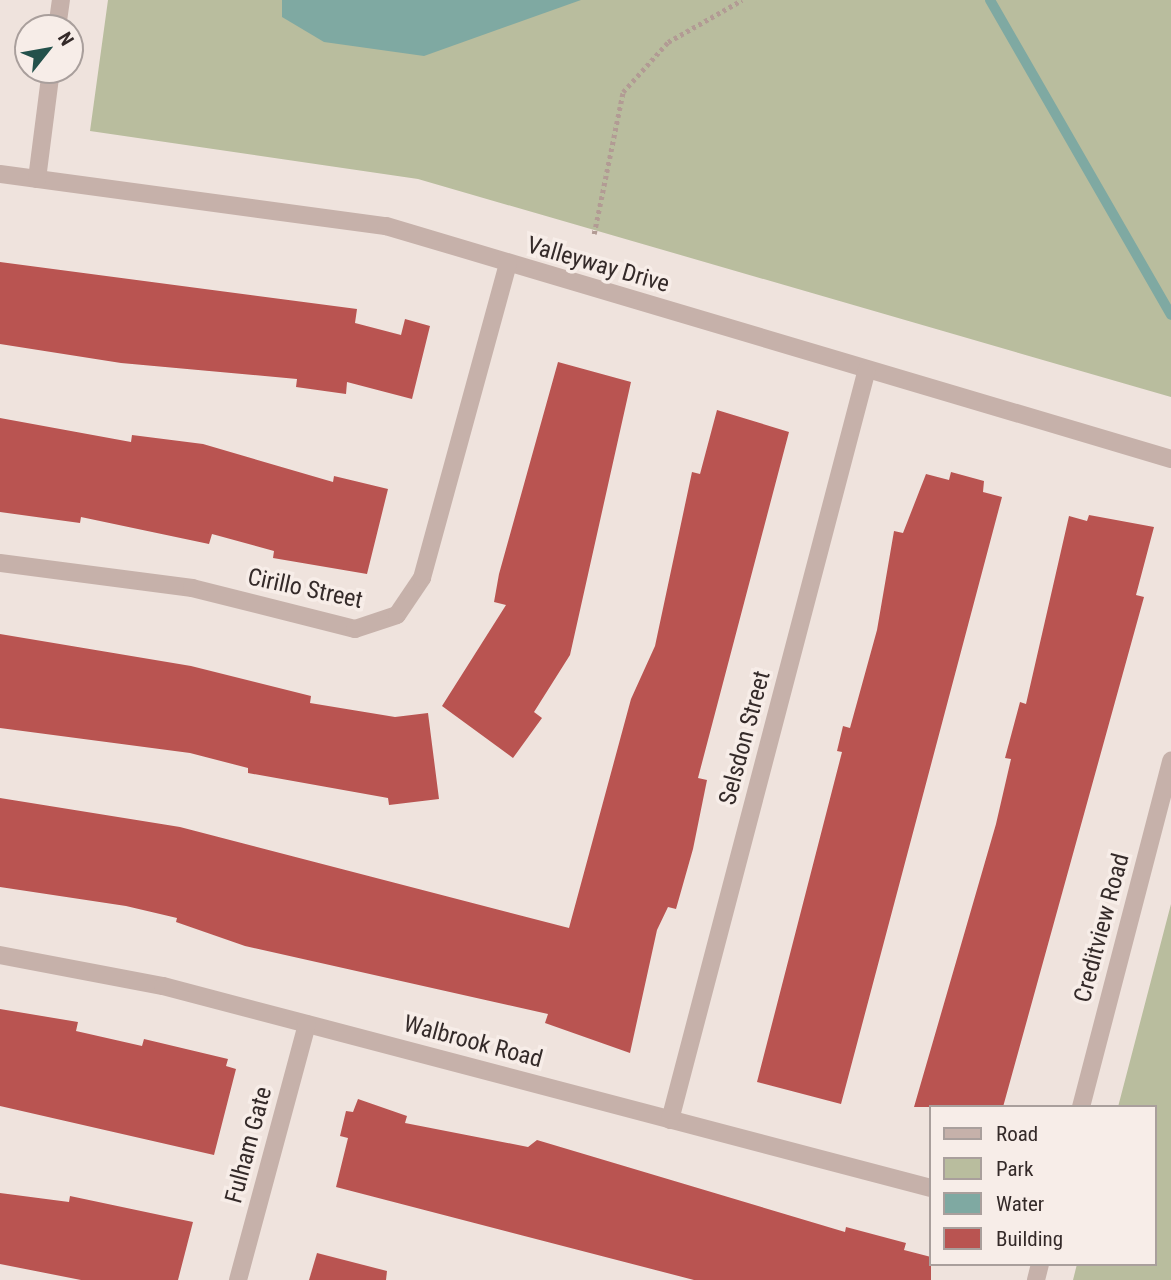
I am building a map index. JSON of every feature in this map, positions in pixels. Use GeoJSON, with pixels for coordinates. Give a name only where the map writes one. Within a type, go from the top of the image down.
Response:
{"type":"FeatureCollection","features":[{"type":"Feature","properties":{"kind":"street"},"geometry":{"type":"LineString","coordinates":[[37,178],[49,84]]}},
{"type":"Feature","properties":{"kind":"street","name":"Valleyway Drive"},"geometry":{"type":"LineString","coordinates":[[0,174],[360,220],[1171,459]]}},
{"type":"Feature","properties":{"kind":"street","name":"Cirillo Street"},"geometry":{"type":"LineString","coordinates":[[0,562],[192,588],[355,629],[397,615],[422,578],[508,264]]}},
{"type":"Feature","properties":{"kind":"street","name":"Selsdon Street"},"geometry":{"type":"LineString","coordinates":[[670,1120],[867,369]]}},
{"type":"Feature","properties":{"kind":"street","name":"Creditview Road"},"geometry":{"type":"LineString","coordinates":[[1082,1105],[1171,761]]}},
{"type":"Feature","properties":{"kind":"street","name":"Walbrook Road"},"geometry":{"type":"LineString","coordinates":[[0,955],[117,975],[930,1188]]}},
{"type":"Feature","properties":{"kind":"street","name":"Fulham Gate"},"geometry":{"type":"LineString","coordinates":[[238,1280],[307,1024]]}},
{"type":"Feature","properties":{"kind":"path"},"geometry":{"type":"LineString","coordinates":[[594,234],[623,92],[668,42],[742,0]]}},
{"type":"Feature","properties":{"kind":"green space"},"geometry":{"type":"Polygon","coordinates":[[[108,0],[1171,0],[1171,397],[418,179],[90,131],[108,0]]]}},
{"type":"Feature","properties":{"kind":"green space"},"geometry":{"type":"Polygon","coordinates":[[[1171,904],[1171,1280],[1073,1280],[1076,1266],[1157,1266],[1157,1105],[1119,1105],[1171,904]]]}},
{"type":"Feature","properties":{"kind":"water"},"geometry":{"type":"Polygon","coordinates":[[[282,0],[581,0],[424,56],[324,42],[282,17],[282,0]]]}},
{"type":"Feature","properties":{"kind":"building"},"geometry":{"type":"Polygon","coordinates":[[[0,262],[357,309],[355,323],[401,335],[405,319],[430,326],[412,399],[347,382],[346,394],[296,387],[297,379],[121,363],[0,344],[0,262]]]}},
{"type":"Feature","properties":{"kind":"building"},"geometry":{"type":"Polygon","coordinates":[[[558,362],[631,382],[570,655],[534,712],[542,718],[513,758],[442,706],[506,605],[494,602],[499,574],[558,362]]]}},
{"type":"Feature","properties":{"kind":"building"},"geometry":{"type":"Polygon","coordinates":[[[717,410],[789,432],[698,778],[707,780],[693,849],[676,909],[668,907],[657,930],[630,1053],[545,1023],[548,1014],[245,946],[176,922],[177,918],[126,906],[0,887],[0,798],[180,827],[569,928],[631,699],[655,646],[692,472],[700,474],[717,410]]]}},
{"type":"Feature","properties":{"kind":"building"},"geometry":{"type":"Polygon","coordinates":[[[0,418],[131,442],[132,435],[203,444],[333,482],[334,476],[388,489],[367,574],[273,558],[274,551],[212,534],[209,544],[81,517],[80,523],[0,512],[0,418]]]}},
{"type":"Feature","properties":{"kind":"building"},"geometry":{"type":"Polygon","coordinates":[[[951,472],[984,481],[983,492],[1002,497],[841,1104],[757,1082],[842,752],[837,751],[843,726],[850,728],[877,630],[894,531],[903,533],[926,474],[949,480],[951,472]]]}},
{"type":"Feature","properties":{"kind":"building"},"geometry":{"type":"Polygon","coordinates":[[[1089,515],[1154,527],[1136,595],[1144,597],[1004,1105],[914,1107],[996,824],[1011,759],[1005,758],[1020,702],[1026,704],[1069,516],[1087,521],[1089,515]]]}},
{"type":"Feature","properties":{"kind":"building"},"geometry":{"type":"Polygon","coordinates":[[[0,634],[191,666],[311,696],[310,703],[395,717],[428,713],[439,799],[389,805],[388,798],[248,773],[248,768],[190,753],[0,728],[0,634]]]}},
{"type":"Feature","properties":{"kind":"building"},"geometry":{"type":"Polygon","coordinates":[[[0,1009],[78,1022],[76,1031],[142,1046],[144,1039],[228,1059],[226,1066],[236,1069],[214,1155],[0,1106],[0,1009]]]}},
{"type":"Feature","properties":{"kind":"building"},"geometry":{"type":"Polygon","coordinates":[[[358,1099],[407,1116],[405,1123],[528,1147],[537,1140],[845,1232],[846,1227],[906,1243],[904,1250],[930,1257],[931,1280],[694,1280],[336,1187],[348,1138],[340,1136],[346,1111],[353,1112],[358,1099]]]}},
{"type":"Feature","properties":{"kind":"building"},"geometry":{"type":"Polygon","coordinates":[[[0,1193],[69,1202],[70,1196],[193,1222],[178,1280],[81,1280],[0,1264],[0,1193]]]}},
{"type":"Feature","properties":{"kind":"building"},"geometry":{"type":"Polygon","coordinates":[[[317,1253],[387,1271],[386,1280],[309,1280],[317,1253]]]}},
{"type":"Feature","properties":{"kind":"waterway"},"geometry":{"type":"LineString","coordinates":[[990,0],[1171,315]]}}]}
